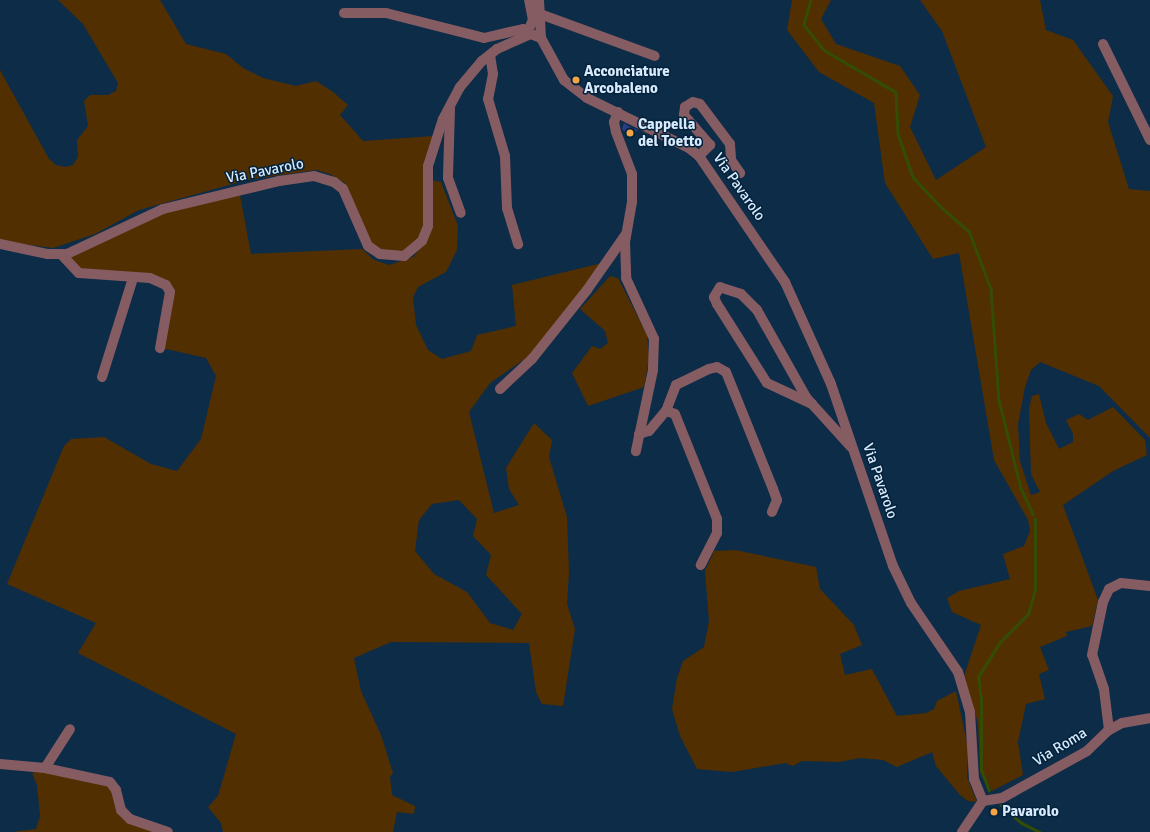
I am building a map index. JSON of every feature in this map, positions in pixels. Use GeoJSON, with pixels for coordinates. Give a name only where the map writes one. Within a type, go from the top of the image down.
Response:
{"type":"FeatureCollection","features":[{"type":"Feature","properties":{"kind":"street"},"geometry":{"type":"LineString","coordinates":[[529,0],[533,20],[533,34]]}},
{"type":"Feature","properties":{"kind":"street"},"geometry":{"type":"LineString","coordinates":[[533,34],[540,14],[539,0]]}},
{"type":"Feature","properties":{"kind":"street"},"geometry":{"type":"LineString","coordinates":[[344,13],[386,12],[484,38],[523,29],[533,34]]}},
{"type":"Feature","properties":{"kind":"street"},"geometry":{"type":"LineString","coordinates":[[540,14],[655,56]]}},
{"type":"Feature","properties":{"kind":"street","name":"Via Pavarolo"},"geometry":{"type":"LineString","coordinates":[[0,244],[61,254],[84,248],[163,209],[279,181],[314,176],[334,182],[343,189],[368,246],[380,254],[404,256],[422,240],[428,226],[428,166],[450,107],[460,87],[490,55],[508,43],[533,34],[564,80],[587,98],[689,148],[699,156],[786,282],[831,384],[893,566],[912,603],[958,672],[970,712],[974,779],[983,801]]}},
{"type":"Feature","properties":{"kind":"street"},"geometry":{"type":"LineString","coordinates":[[1103,44],[1150,140]]}},
{"type":"Feature","properties":{"kind":"street"},"geometry":{"type":"LineString","coordinates":[[490,55],[493,74],[488,99],[505,156],[507,208],[518,244]]}},
{"type":"Feature","properties":{"kind":"street"},"geometry":{"type":"LineString","coordinates":[[699,156],[710,145],[684,115],[685,107],[693,102],[700,104],[730,144],[731,160],[740,174]]}},
{"type":"Feature","properties":{"kind":"street"},"geometry":{"type":"LineString","coordinates":[[450,107],[448,178],[461,214]]}},
{"type":"Feature","properties":{"kind":"street"},"geometry":{"type":"LineString","coordinates":[[618,112],[614,122],[616,132],[632,174],[632,202],[627,232],[626,278],[654,340],[654,370],[636,451]]}},
{"type":"Feature","properties":{"kind":"street"},"geometry":{"type":"LineString","coordinates":[[500,389],[532,359],[587,290],[627,232]]}},
{"type":"Feature","properties":{"kind":"street"},"geometry":{"type":"LineString","coordinates":[[61,254],[79,272],[162,282],[170,292],[160,348]]}},
{"type":"Feature","properties":{"kind":"street"},"geometry":{"type":"LineString","coordinates":[[102,376],[133,278]]}},
{"type":"Feature","properties":{"kind":"street"},"geometry":{"type":"LineString","coordinates":[[812,404],[767,384],[717,304],[714,297],[720,287],[741,294],[757,310],[783,351],[806,397],[854,450]]}},
{"type":"Feature","properties":{"kind":"street"},"geometry":{"type":"LineString","coordinates":[[639,434],[650,431],[666,411],[676,385],[709,369],[717,367],[726,372],[773,489],[776,500],[772,512]]}},
{"type":"Feature","properties":{"kind":"street"},"geometry":{"type":"LineString","coordinates":[[666,411],[675,414],[717,518],[717,534],[701,565]]}},
{"type":"Feature","properties":{"kind":"street"},"geometry":{"type":"LineString","coordinates":[[1109,730],[1104,689],[1092,655],[1103,602],[1109,589],[1121,583],[1150,586]]}},
{"type":"Feature","properties":{"kind":"street","name":"Via Roma"},"geometry":{"type":"LineString","coordinates":[[983,801],[1002,798],[1087,751],[1109,730],[1122,723],[1150,718]]}},
{"type":"Feature","properties":{"kind":"street"},"geometry":{"type":"LineString","coordinates":[[1122,723],[1150,724]]}},
{"type":"Feature","properties":{"kind":"street"},"geometry":{"type":"LineString","coordinates":[[45,768],[51,763],[70,729]]}},
{"type":"Feature","properties":{"kind":"street"},"geometry":{"type":"LineString","coordinates":[[0,764],[45,768],[110,782],[116,790],[121,810],[130,819],[168,832]]}},
{"type":"Feature","properties":{"kind":"street"},"geometry":{"type":"LineString","coordinates":[[962,832],[983,801]]}},
{"type":"Feature","properties":{"kind":"shaded area"},"geometry":{"type":"Polygon","coordinates":[[[58,0],[160,0],[186,44],[226,54],[243,68],[263,78],[296,86],[316,81],[333,92],[348,105],[340,115],[363,141],[433,136],[423,179],[425,225],[420,239],[403,253],[393,254],[370,244],[343,186],[345,183],[330,174],[316,170],[247,180],[139,210],[95,234],[53,248],[0,241],[0,70],[49,159],[56,165],[65,167],[73,165],[78,157],[77,140],[88,126],[84,101],[90,95],[108,95],[116,91],[118,83],[83,24],[58,0]]]}},
{"type":"Feature","properties":{"kind":"shaded area"},"geometry":{"type":"Polygon","coordinates":[[[792,0],[831,0],[821,19],[836,44],[900,66],[920,95],[910,127],[936,180],[986,147],[942,31],[920,0],[1040,0],[1046,30],[1073,40],[1113,96],[1108,122],[1129,189],[1150,191],[1150,438],[1099,386],[1040,362],[1031,370],[1025,387],[1018,424],[1020,461],[1031,495],[1040,492],[1031,474],[1029,409],[1032,396],[1039,394],[1046,423],[1059,449],[1073,442],[1073,434],[1066,420],[1079,414],[1088,420],[1113,407],[1145,440],[1147,455],[1113,471],[1063,505],[1098,600],[1092,626],[1066,632],[1067,636],[1040,647],[1049,670],[1039,674],[1045,699],[1026,704],[1018,742],[1023,775],[992,791],[980,772],[978,723],[964,676],[981,625],[952,612],[947,598],[959,591],[1010,579],[1003,554],[1024,546],[1030,531],[1028,520],[994,460],[959,253],[933,259],[885,183],[874,103],[819,72],[787,30],[792,0]]]}},
{"type":"Feature","properties":{"kind":"shaded area"},"geometry":{"type":"Polygon","coordinates":[[[431,180],[441,182],[458,226],[457,250],[446,272],[418,287],[413,297],[416,325],[428,350],[442,359],[471,351],[477,335],[516,326],[512,285],[602,263],[535,352],[490,383],[469,412],[494,513],[519,505],[509,489],[506,468],[534,423],[552,440],[549,457],[567,517],[569,572],[567,604],[575,629],[563,706],[542,704],[536,692],[529,643],[391,642],[354,658],[361,691],[381,735],[393,773],[390,777],[392,795],[415,806],[414,814],[397,812],[393,832],[223,832],[221,823],[208,807],[218,796],[236,734],[78,653],[96,623],[7,584],[64,446],[71,439],[104,437],[151,464],[177,471],[201,439],[216,376],[206,358],[162,348],[169,284],[80,270],[68,258],[163,213],[240,195],[251,254],[362,249],[374,260],[389,265],[413,257],[425,243],[431,180]],[[459,500],[432,504],[419,520],[415,551],[434,574],[467,592],[490,623],[513,630],[522,614],[486,575],[491,555],[473,536],[477,519],[459,500]]]}},
{"type":"Feature","properties":{"kind":"shaded area"},"geometry":{"type":"Polygon","coordinates":[[[610,276],[618,278],[647,335],[649,358],[644,387],[588,406],[572,373],[592,346],[600,349],[608,343],[605,331],[580,309],[610,276]]]}},
{"type":"Feature","properties":{"kind":"shaded area"},"geometry":{"type":"Polygon","coordinates":[[[735,550],[816,567],[820,589],[854,625],[862,645],[840,654],[845,675],[872,669],[897,716],[926,713],[934,709],[937,701],[956,691],[968,748],[967,777],[977,802],[968,801],[960,795],[936,766],[932,752],[897,767],[883,760],[860,758],[839,762],[802,761],[793,766],[785,763],[732,772],[697,769],[680,736],[672,709],[677,678],[683,661],[704,647],[709,621],[705,571],[714,551],[735,550]]]}},
{"type":"Feature","properties":{"kind":"shaded area"},"geometry":{"type":"Polygon","coordinates":[[[44,771],[107,784],[113,790],[118,811],[160,832],[12,832],[36,829],[40,816],[37,785],[32,773],[44,771]]]}},
{"type":"Feature","properties":{"kind":"building","name":"Cappella del Toetto"},"geometry":{"type":"Polygon","coordinates":[[[624,123],[638,130],[629,137],[622,129],[624,123]]]}},
{"type":"Feature","properties":{"kind":"waterway"},"geometry":{"type":"LineString","coordinates":[[811,0],[804,25],[824,50],[896,92],[898,134],[913,177],[941,207],[969,231],[991,289],[999,400],[1021,488],[1033,514]]}},
{"type":"Feature","properties":{"kind":"waterway"},"geometry":{"type":"LineString","coordinates":[[989,791],[981,770],[981,700],[978,677],[1000,642],[1028,614],[1035,589],[1035,519]]}},
{"type":"Feature","properties":{"kind":"waterway"},"geometry":{"type":"LineString","coordinates":[[1001,805],[1022,823],[1040,832]]}},
{"type":"Feature","properties":{"kind":"place","name":"Acconciature Arcobaleno"},"geometry":{"type":"Point","coordinates":[576,80]}},
{"type":"Feature","properties":{"kind":"place","name":"Cappella del Toetto"},"geometry":{"type":"Point","coordinates":[630,133]}},
{"type":"Feature","properties":{"kind":"place","name":"Pavarolo"},"geometry":{"type":"Point","coordinates":[994,812]}}]}
